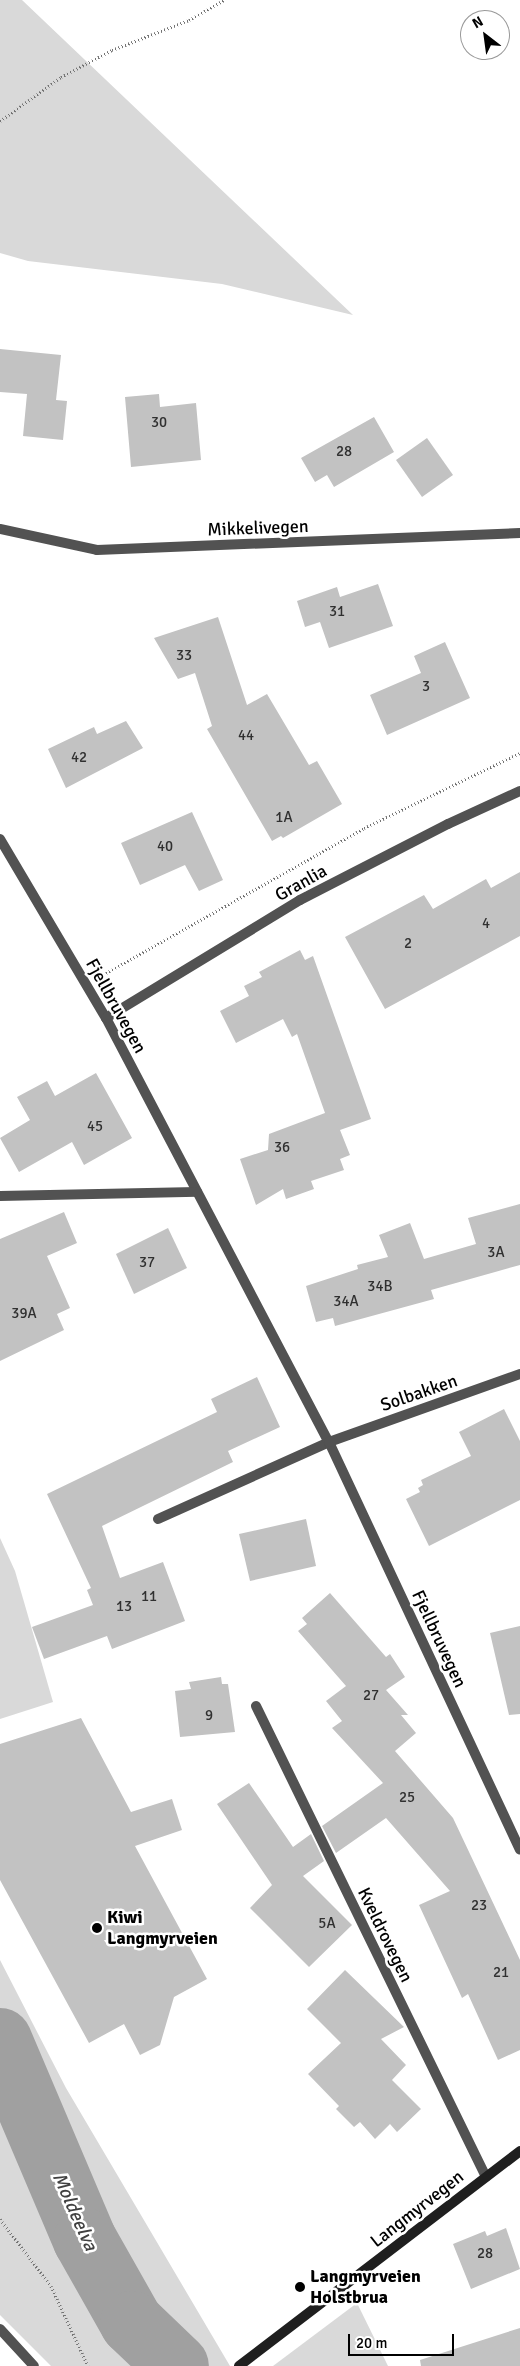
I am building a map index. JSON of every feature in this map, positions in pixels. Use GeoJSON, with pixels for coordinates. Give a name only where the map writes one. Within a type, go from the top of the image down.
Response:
{"type":"FeatureCollection","features":[{"type":"Feature","properties":{"kind":"main road","name":"Langmyrvegen"},"geometry":{"type":"LineString","coordinates":[[239,2366],[520,2151]]}},
{"type":"Feature","properties":{"kind":"street","name":"Mikkelivegen"},"geometry":{"type":"LineString","coordinates":[[0,529],[97,550],[520,533]]}},
{"type":"Feature","properties":{"kind":"street","name":"Granlia"},"geometry":{"type":"LineString","coordinates":[[106,1018],[300,900],[520,791]]}},
{"type":"Feature","properties":{"kind":"street","name":"Fjellbruvegen"},"geometry":{"type":"LineString","coordinates":[[0,839],[106,1018],[329,1442],[520,1850]]}},
{"type":"Feature","properties":{"kind":"street"},"geometry":{"type":"LineString","coordinates":[[0,1196],[197,1192]]}},
{"type":"Feature","properties":{"kind":"street","name":"Solbakken"},"geometry":{"type":"LineString","coordinates":[[329,1442],[520,1374]]}},
{"type":"Feature","properties":{"kind":"street"},"geometry":{"type":"LineString","coordinates":[[158,1519],[329,1442]]}},
{"type":"Feature","properties":{"kind":"street","name":"Kveldrovegen"},"geometry":{"type":"LineString","coordinates":[[256,1706],[486,2177]]}},
{"type":"Feature","properties":{"kind":"street"},"geometry":{"type":"LineString","coordinates":[[0,2329],[34,2366]]}},
{"type":"Feature","properties":{"kind":"path"},"geometry":{"type":"LineString","coordinates":[[0,121],[61,77],[112,50],[189,20],[224,0]]}},
{"type":"Feature","properties":{"kind":"path"},"geometry":{"type":"LineString","coordinates":[[86,984],[364,828],[520,753]]}},
{"type":"Feature","properties":{"kind":"path"},"geometry":{"type":"LineString","coordinates":[[0,2218],[51,2286],[88,2366]]}},
{"type":"Feature","properties":{"kind":"shaded area"},"geometry":{"type":"Polygon","coordinates":[[[0,0],[22,0],[353,315],[222,284],[28,261],[0,253],[0,0]]]}},
{"type":"Feature","properties":{"kind":"shaded area"},"geometry":{"type":"Polygon","coordinates":[[[0,1538],[15,1571],[53,1702],[0,1719],[0,1538]]]}},
{"type":"Feature","properties":{"kind":"shaded area"},"geometry":{"type":"Polygon","coordinates":[[[0,1960],[66,2088],[230,2366],[51,2366],[0,2315],[0,1960]]]}},
{"type":"Feature","properties":{"kind":"shaded area"},"geometry":{"type":"Polygon","coordinates":[[[357,2303],[388,2366],[273,2366],[357,2303]]]}},
{"type":"Feature","properties":{"kind":"building"},"geometry":{"type":"Polygon","coordinates":[[[0,349],[61,355],[56,400],[67,401],[63,440],[23,436],[27,394],[0,392],[0,349]]]}},
{"type":"Feature","properties":{"kind":"building"},"geometry":{"type":"Polygon","coordinates":[[[159,394],[160,407],[196,403],[201,460],[131,467],[125,397],[159,394]]]}},
{"type":"Feature","properties":{"kind":"building"},"geometry":{"type":"Polygon","coordinates":[[[374,417],[394,452],[334,487],[327,475],[315,482],[301,458],[374,417]]]}},
{"type":"Feature","properties":{"kind":"building"},"geometry":{"type":"Polygon","coordinates":[[[427,438],[453,475],[422,497],[396,460],[427,438]]]}},
{"type":"Feature","properties":{"kind":"building"},"geometry":{"type":"Polygon","coordinates":[[[378,584],[393,626],[329,648],[320,622],[305,627],[297,601],[337,587],[340,597],[378,584]]]}},
{"type":"Feature","properties":{"kind":"building"},"geometry":{"type":"Polygon","coordinates":[[[218,617],[247,705],[267,694],[309,765],[317,761],[342,804],[283,838],[281,836],[272,841],[207,729],[212,726],[195,673],[178,679],[154,638],[218,617]]]}},
{"type":"Feature","properties":{"kind":"building"},"geometry":{"type":"Polygon","coordinates":[[[445,642],[470,698],[387,735],[370,695],[421,673],[414,656],[445,642]]]}},
{"type":"Feature","properties":{"kind":"building"},"geometry":{"type":"Polygon","coordinates":[[[126,721],[143,748],[66,788],[48,749],[94,727],[97,734],[126,721]]]}},
{"type":"Feature","properties":{"kind":"building"},"geometry":{"type":"Polygon","coordinates":[[[192,812],[223,880],[199,891],[185,865],[140,885],[121,843],[192,812]]]}},
{"type":"Feature","properties":{"kind":"building"},"geometry":{"type":"Polygon","coordinates":[[[520,872],[520,936],[385,1009],[345,937],[424,895],[433,909],[486,879],[491,888],[520,872]]]}},
{"type":"Feature","properties":{"kind":"building"},"geometry":{"type":"Polygon","coordinates":[[[300,950],[305,960],[313,956],[371,1119],[340,1130],[350,1155],[340,1159],[344,1170],[311,1181],[314,1189],[286,1199],[283,1189],[256,1205],[240,1159],[268,1150],[269,1134],[325,1113],[297,1034],[292,1037],[283,1019],[236,1043],[220,1011],[249,996],[244,986],[262,977],[259,972],[300,950]]]}},
{"type":"Feature","properties":{"kind":"building"},"geometry":{"type":"Polygon","coordinates":[[[96,1073],[132,1138],[84,1165],[72,1142],[19,1172],[0,1138],[30,1120],[17,1097],[47,1081],[55,1096],[96,1073]]]}},
{"type":"Feature","properties":{"kind":"building"},"geometry":{"type":"Polygon","coordinates":[[[520,1204],[520,1265],[431,1290],[434,1299],[335,1326],[333,1318],[316,1322],[306,1286],[358,1269],[357,1265],[388,1257],[379,1235],[410,1223],[424,1259],[476,1244],[468,1218],[520,1204]]]}},
{"type":"Feature","properties":{"kind":"building"},"geometry":{"type":"Polygon","coordinates":[[[64,1212],[77,1243],[47,1256],[70,1308],[57,1314],[64,1330],[0,1361],[0,1239],[64,1212]]]}},
{"type":"Feature","properties":{"kind":"building"},"geometry":{"type":"Polygon","coordinates":[[[168,1228],[187,1268],[134,1294],[116,1254],[168,1228]]]}},
{"type":"Feature","properties":{"kind":"building"},"geometry":{"type":"Polygon","coordinates":[[[257,1377],[280,1427],[228,1451],[233,1462],[102,1526],[120,1578],[163,1562],[185,1621],[112,1649],[107,1636],[44,1659],[32,1627],[93,1605],[87,1590],[91,1588],[47,1494],[217,1412],[211,1399],[257,1377]]]}},
{"type":"Feature","properties":{"kind":"building"},"geometry":{"type":"Polygon","coordinates":[[[504,1409],[520,1441],[520,1500],[429,1546],[406,1499],[420,1492],[418,1488],[423,1485],[421,1480],[471,1456],[459,1432],[504,1409]]]}},
{"type":"Feature","properties":{"kind":"building"},"geometry":{"type":"Polygon","coordinates":[[[306,1519],[316,1566],[250,1581],[239,1534],[306,1519]]]}},
{"type":"Feature","properties":{"kind":"building"},"geometry":{"type":"Polygon","coordinates":[[[330,1593],[386,1657],[390,1654],[405,1677],[386,1690],[408,1715],[401,1715],[416,1733],[395,1751],[453,1818],[520,1960],[520,2050],[498,2060],[468,1994],[462,1998],[419,1905],[450,1891],[386,1818],[336,1853],[322,1826],[383,1783],[332,1728],[342,1721],[326,1701],[346,1686],[298,1631],[307,1624],[302,1618],[330,1593]]]}},
{"type":"Feature","properties":{"kind":"building"},"geometry":{"type":"Polygon","coordinates":[[[520,1626],[520,1714],[509,1715],[490,1633],[520,1626]]]}},
{"type":"Feature","properties":{"kind":"building"},"geometry":{"type":"Polygon","coordinates":[[[221,1677],[222,1684],[228,1684],[235,1732],[180,1737],[175,1691],[191,1689],[189,1682],[221,1677]]]}},
{"type":"Feature","properties":{"kind":"building"},"geometry":{"type":"Polygon","coordinates":[[[81,1718],[131,1812],[172,1799],[182,1830],[135,1846],[207,1979],[174,1997],[160,2045],[140,2055],[124,2024],[89,2043],[0,1880],[0,1744],[81,1718]]]}},
{"type":"Feature","properties":{"kind":"building"},"geometry":{"type":"Polygon","coordinates":[[[249,1783],[293,1847],[311,1834],[324,1861],[303,1876],[352,1925],[309,1967],[250,1908],[272,1885],[217,1804],[249,1783]]]}},
{"type":"Feature","properties":{"kind":"building"},"geometry":{"type":"Polygon","coordinates":[[[345,1970],[404,2027],[381,2039],[406,2065],[392,2080],[421,2109],[397,2132],[390,2124],[375,2139],[360,2122],[354,2127],[336,2109],[339,2106],[308,2074],[341,2043],[307,2009],[345,1970]]]}},
{"type":"Feature","properties":{"kind":"building"},"geometry":{"type":"Polygon","coordinates":[[[506,2228],[520,2269],[471,2289],[453,2244],[485,2231],[487,2236],[506,2228]]]}},
{"type":"Feature","properties":{"kind":"building"},"geometry":{"type":"Polygon","coordinates":[[[520,2328],[520,2366],[421,2366],[420,2360],[520,2328]]]}},
{"type":"Feature","properties":{"kind":"waterway","name":"Moldeelva"},"geometry":{"type":"LineString","coordinates":[[0,2040],[85,2240],[132,2323],[177,2366]]}},
{"type":"Feature","properties":{"kind":"place","name":"Kiwi Langmyrveien"},"geometry":{"type":"Point","coordinates":[97,1928]}},
{"type":"Feature","properties":{"kind":"place","name":"Langmyrveien Holstbrua"},"geometry":{"type":"Point","coordinates":[300,2287]}}]}
